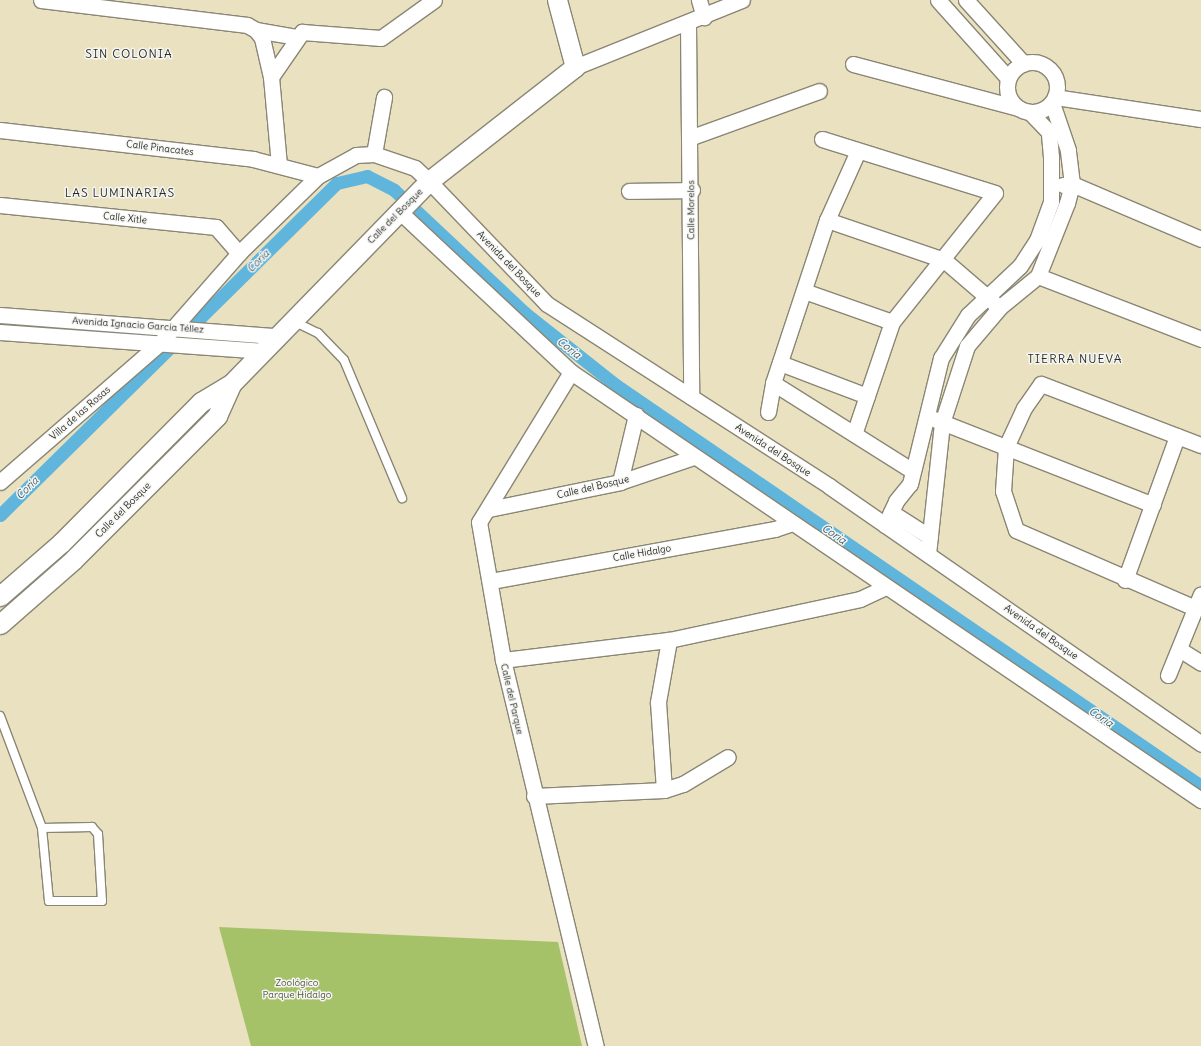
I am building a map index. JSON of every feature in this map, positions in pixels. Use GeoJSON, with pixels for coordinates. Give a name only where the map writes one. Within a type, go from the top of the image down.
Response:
{"type":"FeatureCollection","features":[{"type":"Feature","properties":{"kind":"street"},"geometry":{"type":"LineString","coordinates":[[41,0],[247,25],[256,30],[297,37]]}},
{"type":"Feature","properties":{"kind":"street"},"geometry":{"type":"LineString","coordinates":[[271,77],[297,37],[309,31],[386,37],[434,0]]}},
{"type":"Feature","properties":{"kind":"street"},"geometry":{"type":"LineString","coordinates":[[557,0],[575,66],[704,18],[742,0]]}},
{"type":"Feature","properties":{"kind":"street"},"geometry":{"type":"LineString","coordinates":[[699,0],[704,18]]}},
{"type":"Feature","properties":{"kind":"street"},"geometry":{"type":"LineString","coordinates":[[930,538],[888,518],[910,484],[911,470],[924,415],[941,358],[968,315],[1020,266],[1037,240],[1050,202],[1052,186],[1048,132],[1008,95],[1008,78],[951,18],[938,0]]}},
{"type":"Feature","properties":{"kind":"street"},"geometry":{"type":"LineString","coordinates":[[951,18],[971,1],[1024,64]]}},
{"type":"Feature","properties":{"kind":"street","name":"Calle Morelos"},"geometry":{"type":"LineString","coordinates":[[688,23],[692,137],[691,397]]}},
{"type":"Feature","properties":{"kind":"street"},"geometry":{"type":"LineString","coordinates":[[256,30],[262,38],[271,77],[279,165]]}},
{"type":"Feature","properties":{"kind":"street"},"geometry":{"type":"LineString","coordinates":[[928,554],[942,423],[967,346],[1000,307],[1038,276],[1054,243],[1072,184],[1068,150],[1054,100],[1057,81],[1049,67],[1033,61],[1024,64],[1008,78]]}},
{"type":"Feature","properties":{"kind":"street"},"geometry":{"type":"LineString","coordinates":[[853,64],[1024,110],[1043,110],[1054,100],[1201,118]]}},
{"type":"Feature","properties":{"kind":"street","name":"Calle del Bosque"},"geometry":{"type":"LineString","coordinates":[[0,596],[60,543],[202,402],[231,384],[264,351],[291,320],[413,198],[575,66]]}},
{"type":"Feature","properties":{"kind":"street"},"geometry":{"type":"LineString","coordinates":[[692,137],[819,91]]}},
{"type":"Feature","properties":{"kind":"street"},"geometry":{"type":"LineString","coordinates":[[374,154],[384,97]]}},
{"type":"Feature","properties":{"kind":"street","name":"Calle Pinacates"},"geometry":{"type":"LineString","coordinates":[[0,130],[279,165],[318,176]]}},
{"type":"Feature","properties":{"kind":"street"},"geometry":{"type":"LineString","coordinates":[[822,139],[995,193],[944,260],[892,322],[854,434]]}},
{"type":"Feature","properties":{"kind":"street"},"geometry":{"type":"LineString","coordinates":[[768,412],[773,383],[827,220],[858,151]]}},
{"type":"Feature","properties":{"kind":"street","name":"Avenida del Bosque"},"geometry":{"type":"LineString","coordinates":[[356,155],[374,154],[415,168],[413,198],[547,304],[691,397],[888,518],[928,554],[1201,744]]}},
{"type":"Feature","properties":{"kind":"street","name":"Villa de las Rosas"},"geometry":{"type":"LineString","coordinates":[[0,482],[166,344],[182,328],[239,253],[318,176],[356,155]]}},
{"type":"Feature","properties":{"kind":"street"},"geometry":{"type":"LineString","coordinates":[[1052,186],[1072,184],[1201,239]]}},
{"type":"Feature","properties":{"kind":"street"},"geometry":{"type":"LineString","coordinates":[[629,191],[692,190]]}},
{"type":"Feature","properties":{"kind":"street"},"geometry":{"type":"LineString","coordinates":[[413,198],[571,372],[1201,800]]}},
{"type":"Feature","properties":{"kind":"street","name":"Calle Xitle"},"geometry":{"type":"LineString","coordinates":[[0,205],[216,227],[239,253]]}},
{"type":"Feature","properties":{"kind":"street"},"geometry":{"type":"LineString","coordinates":[[827,220],[944,260],[986,298],[1000,307]]}},
{"type":"Feature","properties":{"kind":"street"},"geometry":{"type":"LineString","coordinates":[[1038,276],[1201,339]]}},
{"type":"Feature","properties":{"kind":"street"},"geometry":{"type":"LineString","coordinates":[[804,291],[892,322]]}},
{"type":"Feature","properties":{"kind":"street","name":"Avenida Ignacio García Téllez"},"geometry":{"type":"LineString","coordinates":[[0,315],[276,336]]}},
{"type":"Feature","properties":{"kind":"street","name":"Avenida Ignacio García Téllez"},"geometry":{"type":"LineString","coordinates":[[0,332],[264,351]]}},
{"type":"Feature","properties":{"kind":"street"},"geometry":{"type":"LineString","coordinates":[[780,363],[867,396]]}},
{"type":"Feature","properties":{"kind":"street","name":"Calle del Parque"},"geometry":{"type":"LineString","coordinates":[[571,372],[489,508],[479,522],[491,581],[504,660],[534,796],[596,1046]]}},
{"type":"Feature","properties":{"kind":"street"},"geometry":{"type":"LineString","coordinates":[[773,383],[911,470]]}},
{"type":"Feature","properties":{"kind":"street","name":"Calle del Bosque"},"geometry":{"type":"LineString","coordinates":[[0,624],[73,560],[217,416],[231,384]]}},
{"type":"Feature","properties":{"kind":"street"},"geometry":{"type":"LineString","coordinates":[[1196,616],[1125,580],[1016,530],[1004,491],[1006,447],[1024,408],[1041,384],[1201,445]]}},
{"type":"Feature","properties":{"kind":"street"},"geometry":{"type":"LineString","coordinates":[[620,482],[636,415]]}},
{"type":"Feature","properties":{"kind":"street"},"geometry":{"type":"LineString","coordinates":[[924,415],[1153,505]]}},
{"type":"Feature","properties":{"kind":"street"},"geometry":{"type":"LineString","coordinates":[[1125,580],[1177,436]]}},
{"type":"Feature","properties":{"kind":"street","name":"Calle del Bosque"},"geometry":{"type":"LineString","coordinates":[[489,508],[620,482],[694,457]]}},
{"type":"Feature","properties":{"kind":"street","name":"Calle Hidalgo"},"geometry":{"type":"LineString","coordinates":[[491,581],[775,529],[792,523]]}},
{"type":"Feature","properties":{"kind":"street"},"geometry":{"type":"LineString","coordinates":[[504,660],[669,640],[860,599],[886,587]]}},
{"type":"Feature","properties":{"kind":"street"},"geometry":{"type":"LineString","coordinates":[[1168,675],[1179,649],[1196,616],[1201,594]]}},
{"type":"Feature","properties":{"kind":"street"},"geometry":{"type":"LineString","coordinates":[[664,790],[658,702],[669,640]]}},
{"type":"Feature","properties":{"kind":"street"},"geometry":{"type":"LineString","coordinates":[[1179,649],[1201,663]]}},
{"type":"Feature","properties":{"kind":"street"},"geometry":{"type":"LineString","coordinates":[[534,796],[664,790],[683,784],[728,757]]}},
{"type":"Feature","properties":{"kind":"lane"},"geometry":{"type":"LineString","coordinates":[[291,320],[318,333],[344,360],[402,498]]}},
{"type":"Feature","properties":{"kind":"lane"},"geometry":{"type":"LineString","coordinates":[[0,716],[42,828],[49,901],[102,901],[98,834],[92,827],[42,828]]}},
{"type":"Feature","properties":{"kind":"green space","name":"Zoológico Parque Hidalgo"},"geometry":{"type":"Polygon","coordinates":[[[219,927],[558,942],[582,1046],[251,1046],[219,927]]]}},
{"type":"Feature","properties":{"kind":"waterway","name":"Coria"},"geometry":{"type":"LineString","coordinates":[[0,515],[337,183],[367,176],[394,190],[525,313],[616,385],[1201,786]]}},
{"type":"Feature","properties":{"kind":"district","name":"SIN COLONIA"},"geometry":{"type":"Point","coordinates":[129,54]}},
{"type":"Feature","properties":{"kind":"district","name":"LAS LUMINARIAS"},"geometry":{"type":"Point","coordinates":[120,193]}},
{"type":"Feature","properties":{"kind":"district","name":"TIERRA NUEVA"},"geometry":{"type":"Point","coordinates":[1075,359]}}]}
